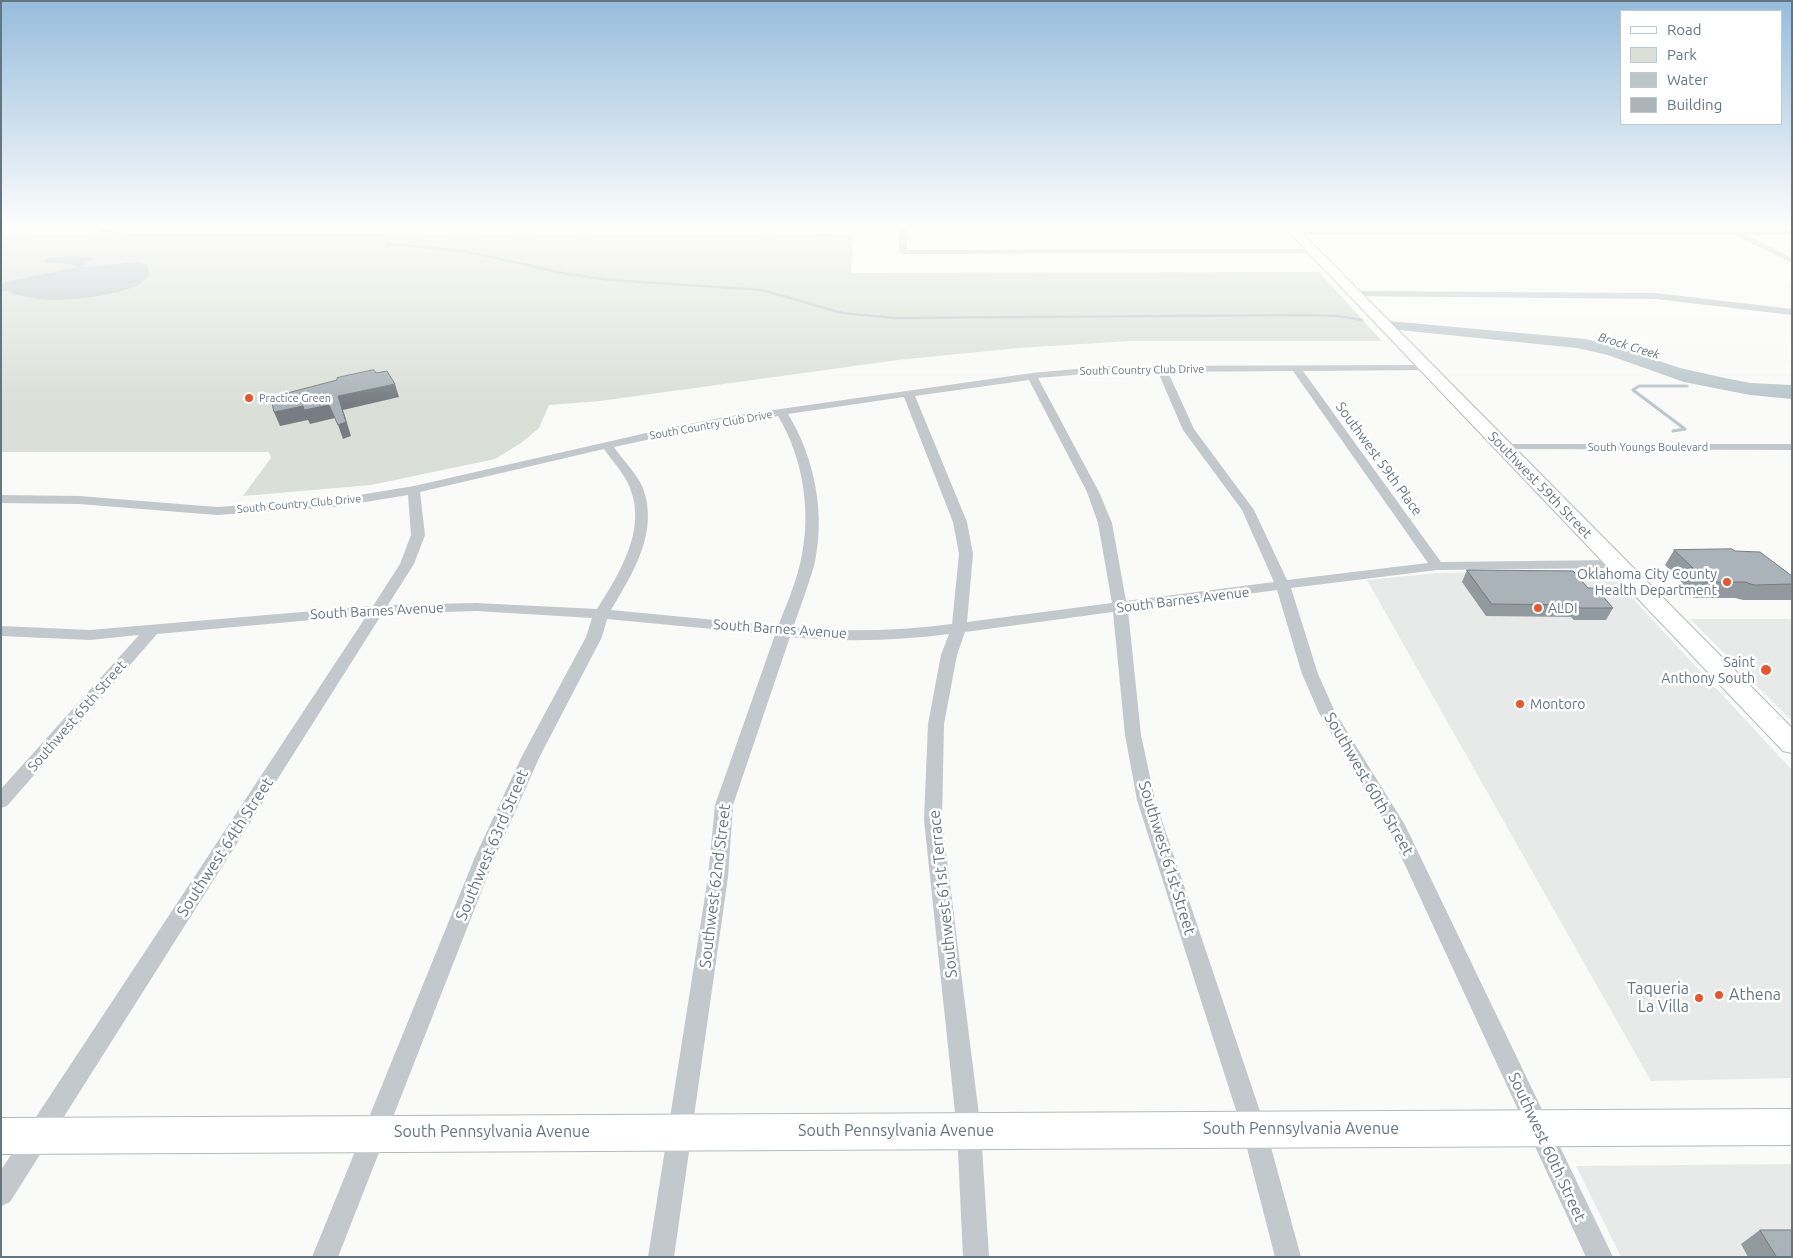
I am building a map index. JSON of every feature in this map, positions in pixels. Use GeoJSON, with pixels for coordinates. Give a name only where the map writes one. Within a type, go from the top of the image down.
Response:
{"type":"FeatureCollection","features":[{"type":"Feature","properties":{"kind":"main road","name":"Southwest 59th Street"},"geometry":{"type":"LineString","coordinates":[[1344,285],[1792,744]]}},
{"type":"Feature","properties":{"kind":"main road","name":"South Pennsylvania Avenue"},"geometry":{"type":"LineString","coordinates":[[1,1136],[1792,1126]]}},
{"type":"Feature","properties":{"kind":"street"},"geometry":{"type":"LineString","coordinates":[[1353,294],[1656,296],[1792,312]]}},
{"type":"Feature","properties":{"kind":"street","name":"South Country Club Drive"},"geometry":{"type":"LineString","coordinates":[[1,499],[79,500],[217,511],[335,503],[414,490],[725,420],[1032,376],[1108,369],[1426,368]]}},
{"type":"Feature","properties":{"kind":"street","name":"Southwest 60th Street"},"geometry":{"type":"LineString","coordinates":[[1163,369],[1163,375],[1182,418],[1248,510],[1283,586],[1310,674],[1327,713],[1396,825],[1600,1257]]}},
{"type":"Feature","properties":{"kind":"street","name":"Southwest 59th Place"},"geometry":{"type":"LineString","coordinates":[[1296,369],[1437,566]]}},
{"type":"Feature","properties":{"kind":"street","name":"Southwest 61st Street"},"geometry":{"type":"LineString","coordinates":[[1032,376],[1093,492],[1105,522],[1120,608],[1133,735],[1146,800],[1254,1129],[1288,1257]]}},
{"type":"Feature","properties":{"kind":"street","name":"Southwest 61st Terrace"},"geometry":{"type":"LineString","coordinates":[[908,393],[960,522],[966,554],[959,627],[949,655],[936,724],[933,820],[969,1130],[976,1257]]}},
{"type":"Feature","properties":{"kind":"street","name":"Southwest 62nd Street"},"geometry":{"type":"LineString","coordinates":[[661,1257],[718,876],[724,804],[807,565],[812,538],[812,494],[791,427],[781,412]]}},
{"type":"Feature","properties":{"kind":"street","name":"Southwest 63rd Street"},"geometry":{"type":"LineString","coordinates":[[325,1257],[485,857],[531,756],[594,637],[601,614],[638,544],[643,516],[636,487],[608,445]]}},
{"type":"Feature","properties":{"kind":"street","name":"South Youngs Boulevard"},"geometry":{"type":"LineString","coordinates":[[1504,447],[1792,447]]}},
{"type":"Feature","properties":{"kind":"street","name":"Southwest 64th Street"},"geometry":{"type":"LineString","coordinates":[[1,1193],[407,564],[418,535],[414,490]]}},
{"type":"Feature","properties":{"kind":"street","name":"South Barnes Avenue"},"geometry":{"type":"LineString","coordinates":[[1,631],[90,634],[379,610],[476,607],[601,614],[821,634],[926,632],[1437,566],[1617,564]]}},
{"type":"Feature","properties":{"kind":"street","name":"Southwest 65th Street"},"geometry":{"type":"LineString","coordinates":[[1,801],[152,630]]}},
{"type":"Feature","properties":{"kind":"shaded area"},"geometry":{"type":"Polygon","coordinates":[[[1593,569],[1609,573],[1792,770],[1792,1078],[1651,1081],[1367,580],[1437,573],[1593,569]]]}},
{"type":"Feature","properties":{"kind":"shaded area","name":"Saint Anthony South"},"geometry":{"type":"Polygon","coordinates":[[[1690,619],[1792,619],[1792,721],[1690,619]]]}},
{"type":"Feature","properties":{"kind":"shaded area"},"geometry":{"type":"Polygon","coordinates":[[[1792,1164],[1792,1257],[1621,1257],[1576,1166],[1792,1164]]]}},
{"type":"Feature","properties":{"kind":"green space"},"geometry":{"type":"Polygon","coordinates":[[[1,285],[1331,285],[1382,341],[1130,341],[1019,348],[898,360],[600,401],[549,405],[539,428],[521,443],[495,459],[371,485],[243,496],[271,458],[269,452],[1,452],[1,285]]]}},
{"type":"Feature","properties":{"kind":"water"},"geometry":{"type":"Polygon","coordinates":[[[2,285],[138,285],[119,292],[104,295],[60,300],[40,299],[12,294],[10,291],[1,291],[2,285]]]}},
{"type":"Feature","properties":{"kind":"water","name":"Brock Creek"},"geometry":{"type":"Polygon","coordinates":[[[1389,321],[1586,339],[1624,349],[1680,368],[1750,383],[1792,385],[1792,399],[1750,395],[1684,382],[1608,355],[1577,348],[1399,330],[1389,321]]]}},
{"type":"Feature","properties":{"kind":"building"},"geometry":{"type":"Polygon","coordinates":[[[374,370],[376,373],[387,371],[395,384],[338,396],[346,422],[338,425],[329,405],[304,410],[303,406],[274,412],[271,399],[276,398],[276,396],[337,380],[337,378],[374,370]]]}},
{"type":"Feature","properties":{"kind":"building"},"geometry":{"type":"Polygon","coordinates":[[[1732,549],[1735,551],[1760,552],[1792,576],[1792,584],[1754,585],[1745,582],[1703,582],[1689,568],[1693,568],[1674,550],[1732,549]]]}},
{"type":"Feature","properties":{"kind":"building"},"geometry":{"type":"Polygon","coordinates":[[[1467,570],[1573,571],[1588,588],[1596,588],[1613,608],[1580,608],[1578,605],[1492,604],[1467,570]]]}},
{"type":"Feature","properties":{"kind":"building"},"geometry":{"type":"Polygon","coordinates":[[[1760,1230],[1792,1230],[1792,1257],[1777,1257],[1760,1230]]]}},
{"type":"Feature","properties":{"kind":"waterway","name":"Brock Creek"},"geometry":{"type":"LineString","coordinates":[[682,285],[762,290],[842,313],[895,318],[1308,315],[1338,316],[1362,320]]}},
{"type":"Feature","properties":{"kind":"waterway"},"geometry":{"type":"LineString","coordinates":[[1673,431],[1685,429],[1633,390],[1639,386],[1687,386]]}},
{"type":"Feature","properties":{"kind":"place","name":"Practice Green"},"geometry":{"type":"Point","coordinates":[249,398]}},
{"type":"Feature","properties":{"kind":"place","name":"Oklahoma City County Health Department"},"geometry":{"type":"Point","coordinates":[1727,582]}},
{"type":"Feature","properties":{"kind":"place","name":"ALDI"},"geometry":{"type":"Point","coordinates":[1538,608]}},
{"type":"Feature","properties":{"kind":"place","name":"Saint Anthony South"},"geometry":{"type":"Point","coordinates":[1766,670]}},
{"type":"Feature","properties":{"kind":"place","name":"Montoro"},"geometry":{"type":"Point","coordinates":[1520,704]}},
{"type":"Feature","properties":{"kind":"place","name":"Athena"},"geometry":{"type":"Point","coordinates":[1719,995]}},
{"type":"Feature","properties":{"kind":"place","name":"Taqueria La Villa"},"geometry":{"type":"Point","coordinates":[1699,998]}}]}
